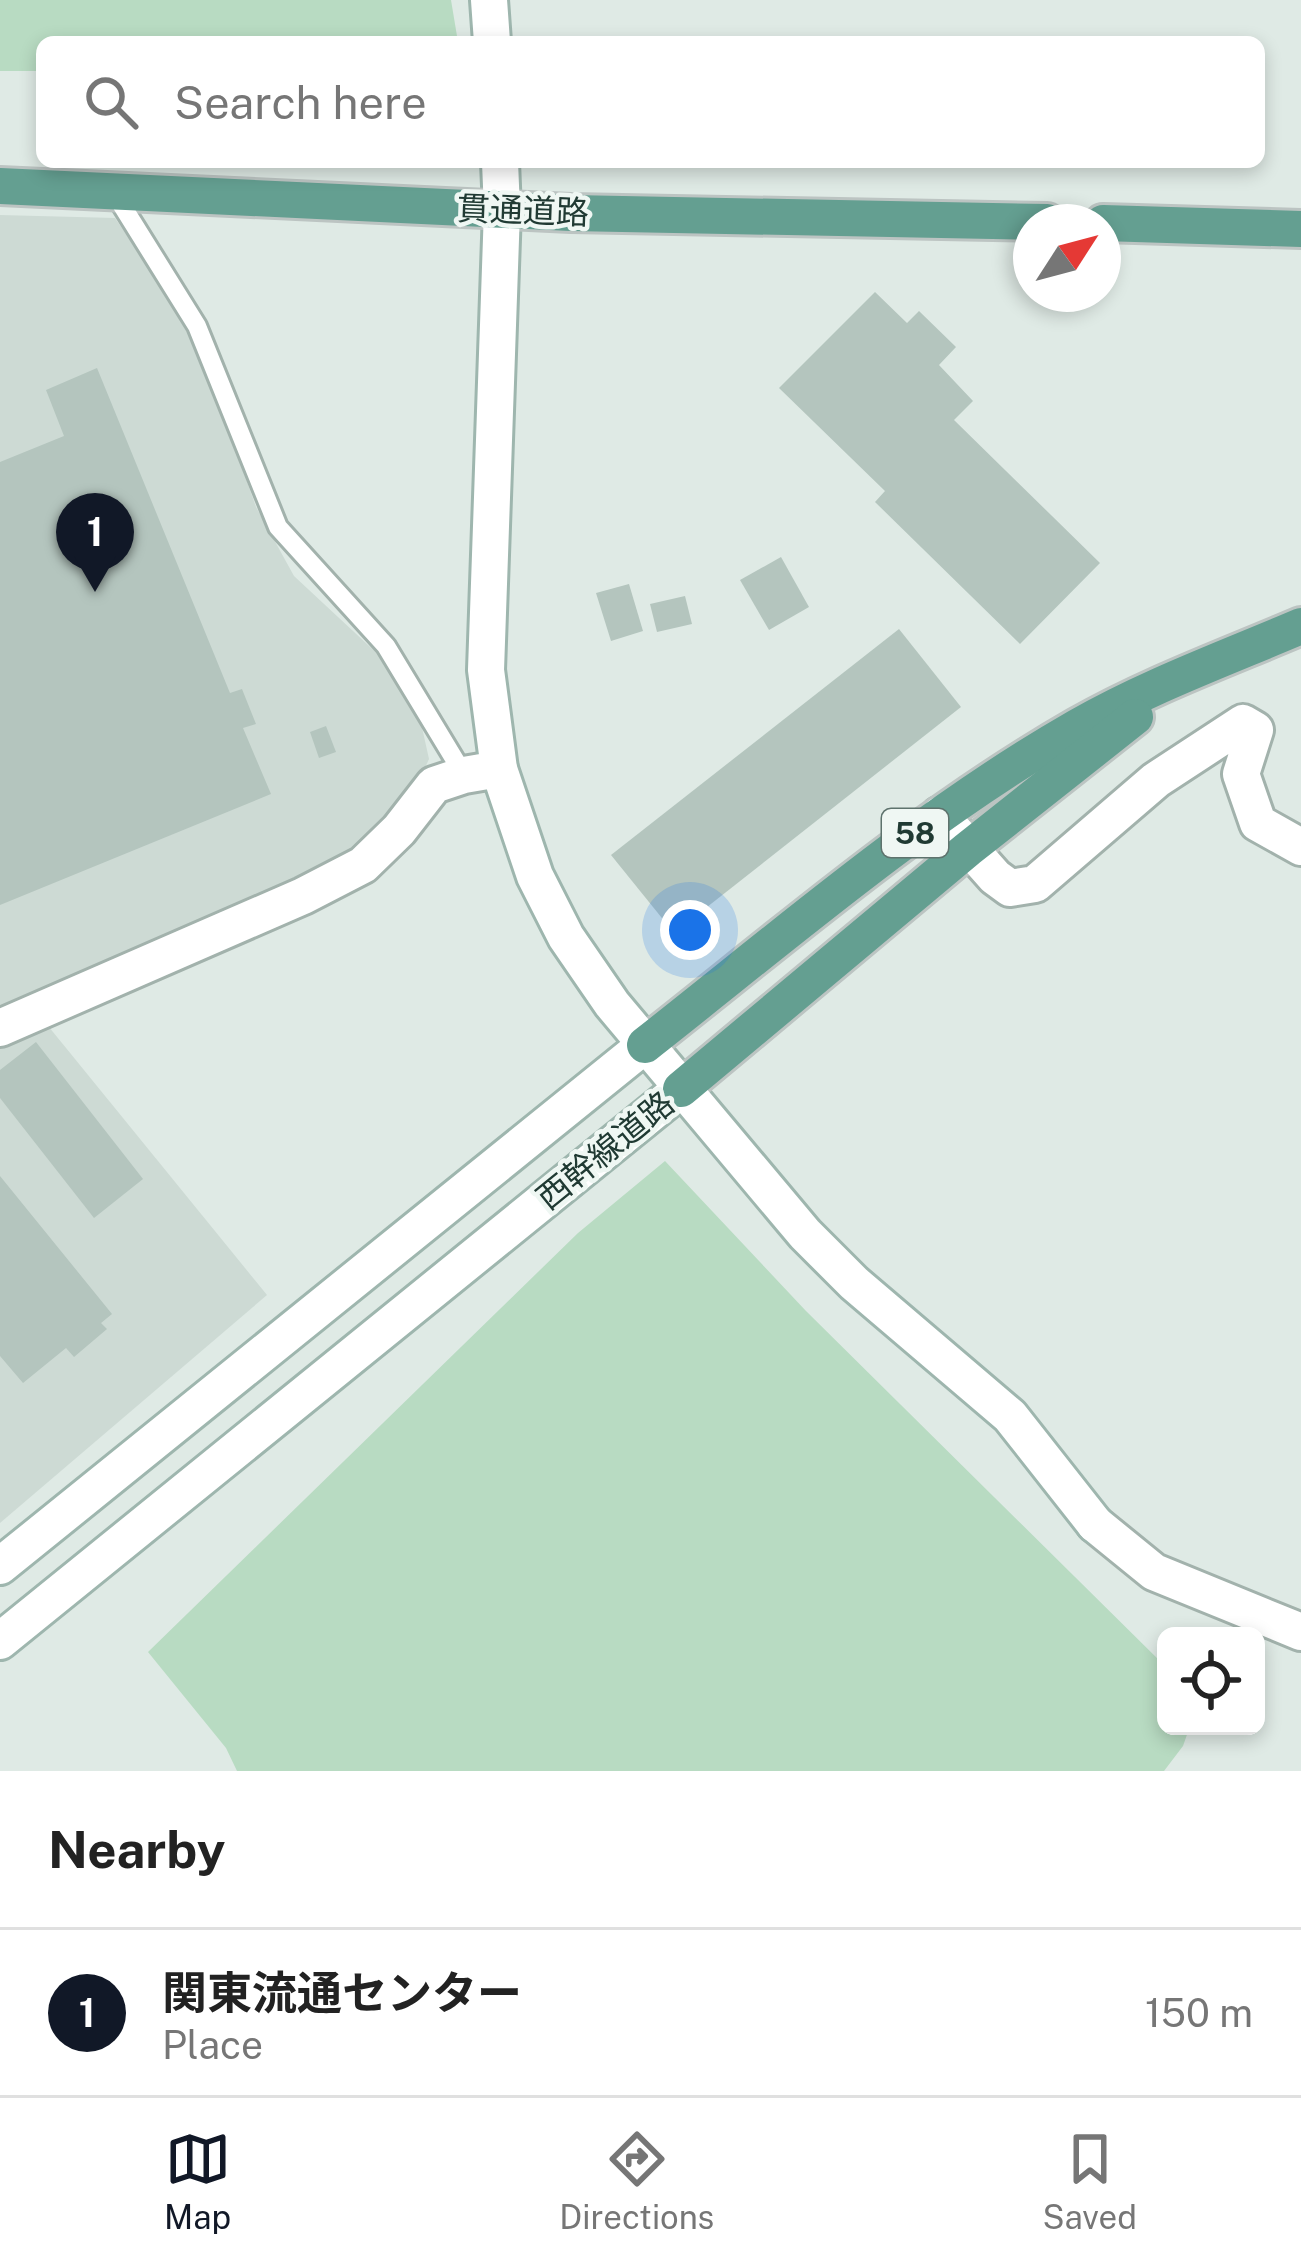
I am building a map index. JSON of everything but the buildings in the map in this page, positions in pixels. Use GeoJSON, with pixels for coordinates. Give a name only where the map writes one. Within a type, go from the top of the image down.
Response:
{"type":"FeatureCollection","features":[{"type":"Feature","properties":{"kind":"main road","name":"貫通道路"},"geometry":{"type":"LineString","coordinates":[[0,186],[502,210],[1013,221]]}},
{"type":"Feature","properties":{"kind":"main road"},"geometry":{"type":"LineString","coordinates":[[1121,224],[1301,229]]}},
{"type":"Feature","properties":{"kind":"main road","name":"西幹線道路"},"geometry":{"type":"LineString","coordinates":[[645,1045],[940,815],[1076,727],[1173,677],[1301,626]]}},
{"type":"Feature","properties":{"kind":"main road","name":"西幹線道路"},"geometry":{"type":"LineString","coordinates":[[681,1089],[1090,751],[1212,664]]}},
{"type":"Feature","properties":{"kind":"street"},"geometry":{"type":"LineString","coordinates":[[489,0],[492,36]]}},
{"type":"Feature","properties":{"kind":"street"},"geometry":{"type":"LineString","coordinates":[[500,168],[482,772],[515,821],[549,904],[598,984],[645,1045],[805,1234],[854,1283],[1010,1416],[1095,1525],[1154,1572],[1301,1632]]}},
{"type":"Feature","properties":{"kind":"street"},"geometry":{"type":"LineString","coordinates":[[940,815],[1010,888],[1035,884],[1156,780],[1244,723],[1255,730],[1241,774],[1258,824],[1301,848]]}},
{"type":"Feature","properties":{"kind":"street"},"geometry":{"type":"LineString","coordinates":[[0,1028],[303,896],[363,865],[399,830],[434,785],[482,772]]}},
{"type":"Feature","properties":{"kind":"street","name":"西幹線道路"},"geometry":{"type":"LineString","coordinates":[[0,1566],[645,1045]]}},
{"type":"Feature","properties":{"kind":"street","name":"西幹線道路"},"geometry":{"type":"LineString","coordinates":[[0,1641],[681,1089]]}},
{"type":"Feature","properties":{"kind":"lane"},"geometry":{"type":"LineString","coordinates":[[113,191],[197,326],[278,527],[386,646],[482,772]]}},
{"type":"Feature","properties":{"kind":"shaded area"},"geometry":{"type":"Polygon","coordinates":[[[0,215],[115,218],[180,313],[256,507],[294,576],[397,672],[419,714],[429,759],[408,805],[325,874],[0,1018],[0,215]]]}},
{"type":"Feature","properties":{"kind":"shaded area"},"geometry":{"type":"Polygon","coordinates":[[[40,1016],[267,1295],[0,1523],[0,1037],[40,1016]]]}},
{"type":"Feature","properties":{"kind":"green space"},"geometry":{"type":"Polygon","coordinates":[[[0,0],[451,0],[457,36],[36,36],[36,71],[0,71],[0,0]]]}},
{"type":"Feature","properties":{"kind":"green space"},"geometry":{"type":"Polygon","coordinates":[[[665,1161],[806,1311],[1157,1658],[1157,1735],[1187,1735],[1164,1771],[237,1771],[226,1748],[148,1652],[578,1233],[665,1161]]]}},
{"type":"Feature","properties":{"kind":"place","name":"関東流通センター"},"geometry":{"type":"Point","coordinates":[95,592]}}]}
